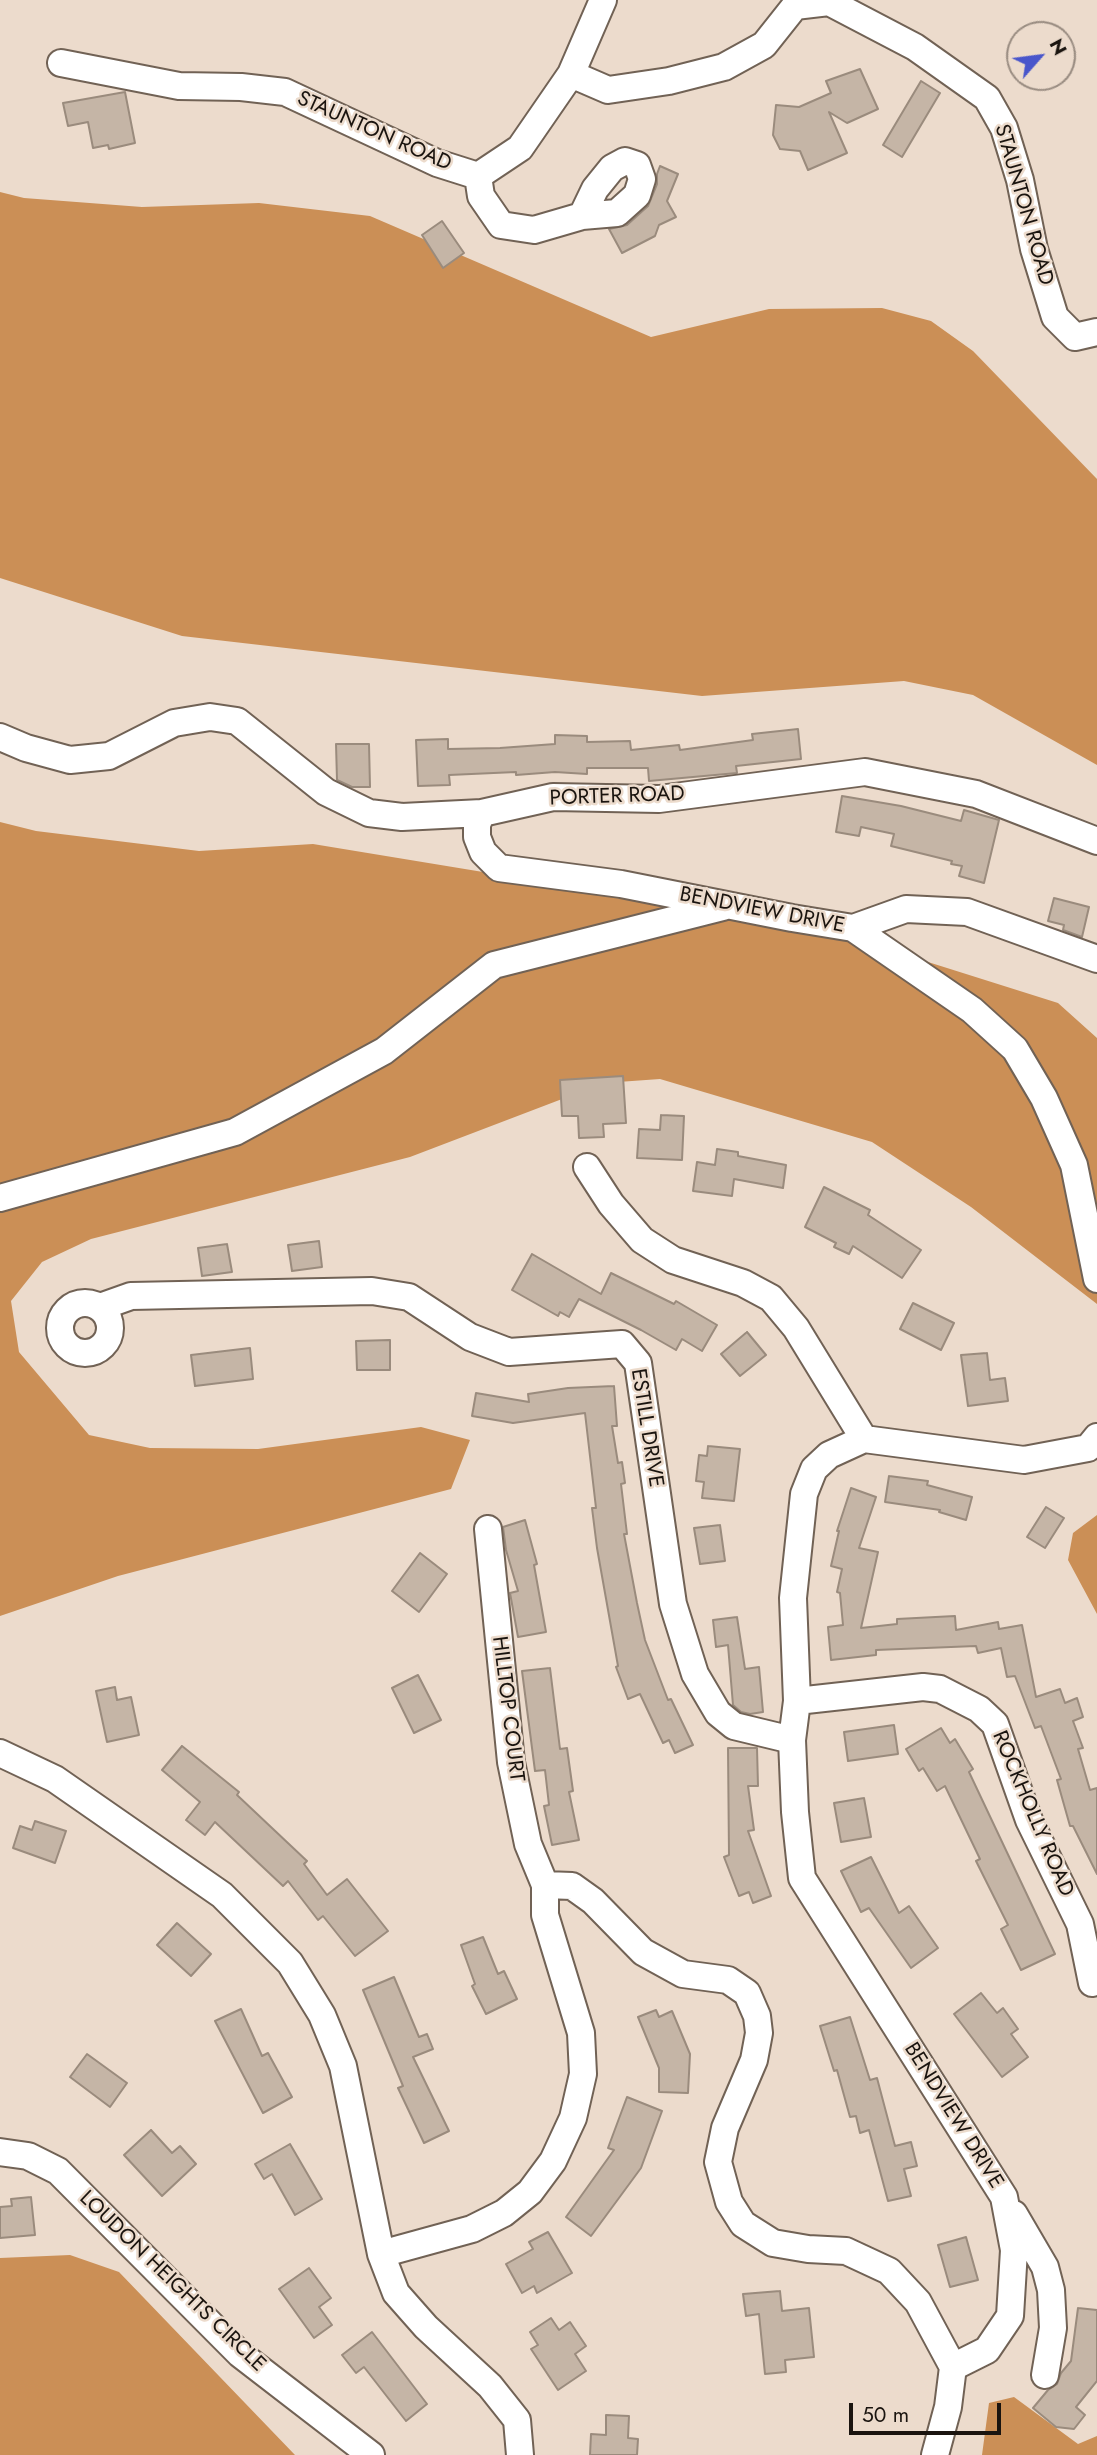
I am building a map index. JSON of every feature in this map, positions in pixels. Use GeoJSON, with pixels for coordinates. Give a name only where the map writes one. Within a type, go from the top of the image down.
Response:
{"type":"FeatureCollection","features":[{"type":"Feature","properties":{"kind":"street","name":"STAUNTON ROAD"},"geometry":{"type":"LineString","coordinates":[[478,176],[520,148],[571,74],[603,0]]}},
{"type":"Feature","properties":{"kind":"street","name":"STAUNTON ROAD"},"geometry":{"type":"LineString","coordinates":[[571,74],[608,90],[669,81],[724,67],[764,45],[795,6],[829,2],[915,47],[987,98],[1004,128],[1020,180],[1034,250],[1055,317],[1075,337],[1097,332]]}},
{"type":"Feature","properties":{"kind":"street","name":"STAUNTON ROAD"},"geometry":{"type":"LineString","coordinates":[[61,63],[179,86],[241,87],[285,92],[437,163],[478,176]]}},
{"type":"Feature","properties":{"kind":"street","name":"STAUNTON ROAD"},"geometry":{"type":"LineString","coordinates":[[478,176],[481,196],[501,225],[534,230],[582,216]]}},
{"type":"Feature","properties":{"kind":"street","name":"PORTER ROAD"},"geometry":{"type":"LineString","coordinates":[[0,737],[26,748],[70,760],[109,756],[173,723],[210,717],[237,721],[326,792],[369,813],[402,817],[482,813],[552,797],[659,799],[865,772],[976,794],[1097,841]]}},
{"type":"Feature","properties":{"kind":"street","name":"BENDVIEW DRIVE"},"geometry":{"type":"LineString","coordinates":[[482,813],[477,824],[477,837],[483,852],[499,868],[621,884],[853,928],[972,1010],[1015,1049],[1044,1098],[1074,1165],[1097,1279]]}},
{"type":"Feature","properties":{"kind":"street"},"geometry":{"type":"LineString","coordinates":[[0,1198],[235,1132],[384,1051],[494,965],[729,905]]}},
{"type":"Feature","properties":{"kind":"street"},"geometry":{"type":"LineString","coordinates":[[853,928],[906,909],[967,912],[1097,959]]}},
{"type":"Feature","properties":{"kind":"street"},"geometry":{"type":"LineString","coordinates":[[587,1167],[611,1204],[642,1240],[673,1260],[743,1283],[771,1298],[796,1328],[864,1439],[1024,1460],[1088,1448],[1097,1437]]}},
{"type":"Feature","properties":{"kind":"street","name":"ESTILL DRIVE"},"geometry":{"type":"LineString","coordinates":[[100,1307],[131,1296],[372,1291],[409,1297],[470,1337],[509,1352],[622,1344],[638,1363],[673,1604],[695,1674],[718,1713],[734,1726],[792,1740]]}},
{"type":"Feature","properties":{"kind":"street","name":"BENDVIEW DRIVE"},"geometry":{"type":"LineString","coordinates":[[864,1439],[829,1455],[814,1469],[804,1494],[793,1598],[797,1701],[792,1740],[802,1878],[1004,2197],[1014,2250],[1010,2316],[988,2350],[953,2367]]}},
{"type":"Feature","properties":{"kind":"street","name":"HILLTOP COURT"},"geometry":{"type":"LineString","coordinates":[[488,1528],[511,1762],[528,1844],[545,1885]]}},
{"type":"Feature","properties":{"kind":"street","name":"ROCKHOLLY ROAD"},"geometry":{"type":"LineString","coordinates":[[797,1701],[923,1687],[940,1689],[979,1709],[995,1724],[1030,1820],[1080,1924],[1092,1983]]}},
{"type":"Feature","properties":{"kind":"street"},"geometry":{"type":"LineString","coordinates":[[0,1753],[55,1779],[222,1895],[290,1964],[322,2015],[343,2066],[381,2254],[396,2293],[426,2327],[490,2386],[517,2420],[520,2455]]}},
{"type":"Feature","properties":{"kind":"street"},"geometry":{"type":"LineString","coordinates":[[381,2254],[472,2229],[503,2213],[530,2192],[552,2161],[573,2118],[583,2074],[581,2034],[545,1915],[545,1885],[572,1886],[593,1901],[643,1952],[683,1974],[728,1980],[747,1993],[757,2016],[759,2034],[754,2060],[724,2128],[720,2150],[719,2162],[729,2202],[743,2224],[773,2243],[808,2249],[846,2251],[889,2271],[918,2302],[953,2367],[948,2407],[935,2455]]}},
{"type":"Feature","properties":{"kind":"street","name":"LOUDON HEIGHTS CIRCLE"},"geometry":{"type":"LineString","coordinates":[[0,2151],[28,2156],[58,2171],[240,2354],[370,2455]]}},
{"type":"Feature","properties":{"kind":"street"},"geometry":{"type":"LineString","coordinates":[[1004,2197],[1045,2267],[1051,2290],[1054,2328],[1045,2375]]}},
{"type":"Feature","properties":{"kind":"shaded area"},"geometry":{"type":"Polygon","coordinates":[[[0,192],[24,198],[142,207],[259,203],[370,216],[651,337],[769,309],[882,308],[931,321],[973,351],[1097,479],[1097,765],[973,695],[904,681],[702,696],[182,636],[0,578],[0,192]]]}},
{"type":"Feature","properties":{"kind":"shaded area"},"geometry":{"type":"Polygon","coordinates":[[[0,822],[36,831],[199,851],[313,844],[817,927],[1058,1003],[1097,1038],[1097,1304],[971,1207],[872,1142],[660,1079],[604,1083],[410,1157],[91,1239],[42,1262],[11,1301],[19,1352],[89,1435],[150,1448],[258,1449],[421,1427],[470,1440],[451,1489],[118,1576],[0,1616],[0,822]]]}},
{"type":"Feature","properties":{"kind":"shaded area"},"geometry":{"type":"Polygon","coordinates":[[[1097,1515],[1097,1614],[1068,1560],[1073,1533],[1097,1515]]]}},
{"type":"Feature","properties":{"kind":"shaded area"},"geometry":{"type":"Polygon","coordinates":[[[70,2255],[119,2272],[295,2455],[0,2455],[0,2258],[70,2255]]]}},
{"type":"Feature","properties":{"kind":"shaded area"},"geometry":{"type":"Polygon","coordinates":[[[1014,2397],[1078,2444],[1097,2436],[1097,2455],[982,2455],[989,2403],[1014,2397]]]}},
{"type":"Feature","properties":{"kind":"building"},"geometry":{"type":"Polygon","coordinates":[[[860,69],[878,109],[847,123],[829,112],[847,153],[808,170],[800,151],[780,149],[773,135],[776,105],[799,107],[831,93],[826,81],[860,69]]]}},
{"type":"Feature","properties":{"kind":"building"},"geometry":{"type":"Polygon","coordinates":[[[921,81],[940,93],[902,157],[883,145],[921,81]]]}},
{"type":"Feature","properties":{"kind":"building"},"geometry":{"type":"Polygon","coordinates":[[[125,92],[135,143],[109,149],[108,145],[93,148],[88,122],[68,126],[63,103],[125,92]]]}},
{"type":"Feature","properties":{"kind":"building"},"geometry":{"type":"Polygon","coordinates":[[[660,166],[678,174],[667,201],[676,217],[659,225],[655,236],[622,253],[609,229],[627,225],[648,206],[657,184],[660,166]]]}},
{"type":"Feature","properties":{"kind":"building"},"geometry":{"type":"Polygon","coordinates":[[[442,221],[464,253],[443,268],[422,235],[442,221]]]}},
{"type":"Feature","properties":{"kind":"building"},"geometry":{"type":"Polygon","coordinates":[[[798,729],[801,759],[736,766],[737,773],[649,781],[648,768],[587,768],[587,774],[555,772],[516,775],[516,772],[449,775],[450,785],[418,786],[416,740],[448,739],[448,749],[500,748],[555,744],[555,735],[587,736],[587,742],[630,741],[631,750],[679,745],[680,750],[753,740],[752,734],[798,729]]]}},
{"type":"Feature","properties":{"kind":"building"},"geometry":{"type":"Polygon","coordinates":[[[336,744],[369,744],[370,787],[352,787],[337,780],[336,744]]]}},
{"type":"Feature","properties":{"kind":"building"},"geometry":{"type":"Polygon","coordinates":[[[842,796],[901,806],[961,821],[964,810],[999,820],[984,883],[959,876],[962,866],[951,864],[952,861],[891,846],[894,834],[861,827],[859,836],[836,832],[842,796]]]}},
{"type":"Feature","properties":{"kind":"building"},"geometry":{"type":"Polygon","coordinates":[[[1054,898],[1089,907],[1082,937],[1063,930],[1064,925],[1048,921],[1054,898]]]}},
{"type":"Feature","properties":{"kind":"building"},"geometry":{"type":"Polygon","coordinates":[[[623,1076],[626,1123],[603,1124],[604,1137],[579,1138],[578,1116],[562,1116],[560,1080],[623,1076]]]}},
{"type":"Feature","properties":{"kind":"building"},"geometry":{"type":"Polygon","coordinates":[[[661,1115],[684,1116],[682,1160],[637,1158],[639,1129],[660,1130],[661,1115]]]}},
{"type":"Feature","properties":{"kind":"building"},"geometry":{"type":"Polygon","coordinates":[[[717,1149],[786,1165],[783,1188],[734,1179],[732,1196],[693,1191],[697,1162],[715,1165],[717,1149]]]}},
{"type":"Feature","properties":{"kind":"building"},"geometry":{"type":"Polygon","coordinates":[[[824,1187],[870,1210],[868,1215],[921,1250],[902,1278],[853,1246],[849,1254],[834,1247],[836,1243],[805,1227],[824,1187]]]}},
{"type":"Feature","properties":{"kind":"building"},"geometry":{"type":"Polygon","coordinates":[[[319,1241],[322,1267],[292,1271],[288,1245],[319,1241]]]}},
{"type":"Feature","properties":{"kind":"building"},"geometry":{"type":"Polygon","coordinates":[[[227,1244],[232,1272],[202,1276],[198,1248],[227,1244]]]}},
{"type":"Feature","properties":{"kind":"building"},"geometry":{"type":"Polygon","coordinates":[[[532,1254],[601,1294],[611,1273],[674,1304],[676,1301],[717,1325],[702,1351],[682,1339],[676,1350],[579,1299],[569,1317],[560,1312],[558,1316],[512,1290],[532,1254]]]}},
{"type":"Feature","properties":{"kind":"building"},"geometry":{"type":"Polygon","coordinates":[[[913,1303],[954,1323],[941,1350],[900,1329],[913,1303]]]}},
{"type":"Feature","properties":{"kind":"building"},"geometry":{"type":"Polygon","coordinates":[[[747,1332],[766,1355],[740,1376],[721,1354],[747,1332]]]}},
{"type":"Feature","properties":{"kind":"building"},"geometry":{"type":"Polygon","coordinates":[[[390,1340],[390,1370],[357,1370],[356,1341],[390,1340]]]}},
{"type":"Feature","properties":{"kind":"building"},"geometry":{"type":"Polygon","coordinates":[[[250,1348],[253,1379],[195,1386],[191,1355],[250,1348]]]}},
{"type":"Feature","properties":{"kind":"building"},"geometry":{"type":"Polygon","coordinates":[[[987,1353],[990,1380],[1005,1378],[1008,1401],[968,1406],[961,1355],[987,1353]]]}},
{"type":"Feature","properties":{"kind":"building"},"geometry":{"type":"Polygon","coordinates":[[[614,1386],[617,1426],[612,1426],[618,1463],[622,1462],[625,1483],[621,1484],[627,1534],[624,1534],[645,1640],[668,1700],[671,1699],[693,1745],[675,1753],[669,1740],[663,1743],[640,1694],[628,1699],[616,1667],[618,1666],[592,1508],[596,1508],[585,1413],[513,1423],[472,1416],[476,1393],[529,1402],[528,1394],[568,1388],[614,1386]]]}},
{"type":"Feature","properties":{"kind":"building"},"geometry":{"type":"Polygon","coordinates":[[[708,1446],[740,1449],[734,1501],[702,1498],[704,1482],[696,1481],[699,1455],[707,1456],[708,1446]]]}},
{"type":"Feature","properties":{"kind":"building"},"geometry":{"type":"Polygon","coordinates":[[[889,1476],[928,1481],[927,1485],[972,1497],[966,1520],[939,1512],[940,1510],[885,1502],[889,1476]]]}},
{"type":"Feature","properties":{"kind":"building"},"geometry":{"type":"Polygon","coordinates":[[[851,1488],[876,1497],[859,1548],[878,1552],[861,1628],[897,1624],[897,1619],[955,1616],[956,1630],[998,1622],[999,1629],[1022,1625],[1036,1697],[1060,1689],[1065,1703],[1077,1698],[1083,1717],[1073,1721],[1083,1748],[1078,1749],[1090,1790],[1097,1788],[1097,1874],[1073,1826],[1070,1826],[1057,1780],[1061,1779],[1041,1726],[1035,1728],[1015,1676],[1007,1677],[1001,1648],[978,1653],[976,1646],[876,1650],[876,1655],[831,1660],[828,1627],[843,1625],[840,1593],[837,1592],[842,1569],[831,1566],[837,1531],[851,1488]]]}},
{"type":"Feature","properties":{"kind":"building"},"geometry":{"type":"Polygon","coordinates":[[[1046,1507],[1064,1518],[1045,1548],[1027,1537],[1046,1507]]]}},
{"type":"Feature","properties":{"kind":"building"},"geometry":{"type":"Polygon","coordinates":[[[525,1520],[537,1564],[534,1565],[546,1632],[518,1637],[510,1593],[518,1591],[506,1550],[503,1527],[525,1520]]]}},
{"type":"Feature","properties":{"kind":"building"},"geometry":{"type":"Polygon","coordinates":[[[720,1525],[725,1561],[700,1564],[694,1528],[720,1525]]]}},
{"type":"Feature","properties":{"kind":"building"},"geometry":{"type":"Polygon","coordinates":[[[420,1553],[447,1574],[419,1612],[392,1591],[420,1553]]]}},
{"type":"Feature","properties":{"kind":"building"},"geometry":{"type":"Polygon","coordinates":[[[737,1617],[745,1669],[759,1667],[763,1712],[741,1712],[733,1705],[728,1645],[716,1647],[713,1620],[737,1617]]]}},
{"type":"Feature","properties":{"kind":"building"},"geometry":{"type":"Polygon","coordinates":[[[550,1668],[560,1749],[567,1748],[573,1791],[569,1792],[579,1840],[552,1845],[544,1806],[549,1805],[545,1770],[535,1771],[522,1671],[550,1668]]]}},
{"type":"Feature","properties":{"kind":"building"},"geometry":{"type":"Polygon","coordinates":[[[418,1675],[441,1720],[414,1733],[392,1688],[418,1675]]]}},
{"type":"Feature","properties":{"kind":"building"},"geometry":{"type":"Polygon","coordinates":[[[115,1687],[117,1700],[131,1697],[139,1735],[107,1742],[96,1691],[115,1687]]]}},
{"type":"Feature","properties":{"kind":"building"},"geometry":{"type":"Polygon","coordinates":[[[894,1725],[898,1754],[848,1761],[844,1732],[894,1725]]]}},
{"type":"Feature","properties":{"kind":"building"},"geometry":{"type":"Polygon","coordinates":[[[941,1728],[950,1743],[955,1739],[973,1769],[969,1772],[1055,1954],[1021,1970],[1001,1929],[1008,1925],[976,1861],[980,1859],[945,1786],[937,1791],[923,1768],[919,1771],[906,1749],[941,1728]]]}},
{"type":"Feature","properties":{"kind":"building"},"geometry":{"type":"Polygon","coordinates":[[[182,1746],[239,1792],[237,1795],[307,1861],[304,1864],[327,1895],[347,1879],[388,1931],[355,1956],[323,1916],[318,1920],[288,1881],[283,1886],[215,1822],[205,1835],[186,1820],[200,1802],[162,1770],[182,1746]]]}},
{"type":"Feature","properties":{"kind":"building"},"geometry":{"type":"Polygon","coordinates":[[[728,1748],[757,1748],[758,1786],[748,1786],[754,1830],[748,1831],[771,1896],[753,1903],[749,1892],[739,1896],[724,1857],[729,1855],[728,1748]]]}},
{"type":"Feature","properties":{"kind":"building"},"geometry":{"type":"Polygon","coordinates":[[[864,1798],[871,1837],[841,1842],[834,1803],[864,1798]]]}},
{"type":"Feature","properties":{"kind":"building"},"geometry":{"type":"Polygon","coordinates":[[[35,1821],[66,1831],[55,1863],[13,1848],[20,1826],[32,1830],[35,1821]]]}},
{"type":"Feature","properties":{"kind":"building"},"geometry":{"type":"Polygon","coordinates":[[[871,1857],[899,1913],[909,1906],[938,1948],[911,1968],[869,1908],[861,1912],[841,1871],[871,1857]]]}},
{"type":"Feature","properties":{"kind":"building"},"geometry":{"type":"Polygon","coordinates":[[[177,1923],[211,1954],[191,1976],[157,1945],[177,1923]]]}},
{"type":"Feature","properties":{"kind":"building"},"geometry":{"type":"Polygon","coordinates":[[[483,1937],[498,1974],[504,1971],[517,1999],[486,2014],[472,1986],[475,1984],[461,1945],[483,1937]]]}},
{"type":"Feature","properties":{"kind":"building"},"geometry":{"type":"Polygon","coordinates":[[[394,1977],[419,2037],[427,2034],[433,2049],[413,2057],[449,2131],[424,2143],[398,2088],[403,2086],[363,1990],[394,1977]]]}},
{"type":"Feature","properties":{"kind":"building"},"geometry":{"type":"Polygon","coordinates":[[[981,1993],[997,2013],[1003,2008],[1018,2029],[1011,2034],[1028,2057],[1002,2077],[954,2014],[981,1993]]]}},
{"type":"Feature","properties":{"kind":"building"},"geometry":{"type":"Polygon","coordinates":[[[241,2009],[262,2056],[268,2053],[292,2097],[263,2113],[215,2021],[241,2009]]]}},
{"type":"Feature","properties":{"kind":"building"},"geometry":{"type":"Polygon","coordinates":[[[656,2010],[659,2017],[672,2011],[690,2054],[688,2093],[659,2092],[659,2068],[638,2017],[656,2010]]]}},
{"type":"Feature","properties":{"kind":"building"},"geometry":{"type":"Polygon","coordinates":[[[850,2017],[870,2080],[877,2078],[895,2146],[911,2142],[917,2166],[904,2169],[911,2196],[888,2201],[869,2130],[860,2133],[856,2116],[850,2117],[837,2070],[834,2071],[820,2026],[850,2017]]]}},
{"type":"Feature","properties":{"kind":"building"},"geometry":{"type":"Polygon","coordinates":[[[87,2054],[127,2083],[110,2107],[70,2077],[87,2054]]]}},
{"type":"Feature","properties":{"kind":"building"},"geometry":{"type":"Polygon","coordinates":[[[627,2097],[662,2111],[641,2168],[591,2236],[566,2217],[614,2150],[608,2148],[627,2097]]]}},
{"type":"Feature","properties":{"kind":"building"},"geometry":{"type":"Polygon","coordinates":[[[151,2130],[172,2153],[180,2146],[196,2164],[162,2196],[124,2155],[151,2130]]]}},
{"type":"Feature","properties":{"kind":"building"},"geometry":{"type":"Polygon","coordinates":[[[290,2144],[322,2199],[295,2215],[272,2174],[264,2179],[255,2164],[290,2144]]]}},
{"type":"Feature","properties":{"kind":"building"},"geometry":{"type":"Polygon","coordinates":[[[31,2197],[35,2235],[0,2238],[0,2207],[12,2206],[11,2199],[31,2197]]]}},
{"type":"Feature","properties":{"kind":"building"},"geometry":{"type":"Polygon","coordinates":[[[548,2232],[572,2273],[537,2293],[534,2286],[522,2293],[506,2264],[533,2249],[529,2242],[548,2232]]]}},
{"type":"Feature","properties":{"kind":"building"},"geometry":{"type":"Polygon","coordinates":[[[966,2237],[978,2280],[950,2287],[938,2245],[966,2237]]]}},
{"type":"Feature","properties":{"kind":"building"},"geometry":{"type":"Polygon","coordinates":[[[309,2268],[331,2298],[319,2307],[332,2325],[314,2338],[279,2289],[309,2268]]]}},
{"type":"Feature","properties":{"kind":"building"},"geometry":{"type":"Polygon","coordinates":[[[780,2291],[782,2311],[809,2308],[814,2357],[785,2360],[786,2372],[765,2374],[759,2314],[746,2316],[743,2294],[780,2291]]]}},
{"type":"Feature","properties":{"kind":"building"},"geometry":{"type":"Polygon","coordinates":[[[1078,2308],[1097,2310],[1097,2381],[1076,2407],[1085,2415],[1074,2429],[1056,2427],[1033,2408],[1048,2390],[1057,2384],[1061,2373],[1071,2361],[1078,2308]]]}},
{"type":"Feature","properties":{"kind":"building"},"geometry":{"type":"Polygon","coordinates":[[[551,2318],[559,2330],[570,2322],[586,2346],[575,2354],[586,2371],[558,2390],[531,2349],[538,2345],[530,2332],[551,2318]]]}},
{"type":"Feature","properties":{"kind":"building"},"geometry":{"type":"Polygon","coordinates":[[[372,2332],[427,2404],[406,2421],[364,2367],[356,2373],[342,2355],[372,2332]]]}},
{"type":"Feature","properties":{"kind":"building"},"geometry":{"type":"Polygon","coordinates":[[[606,2415],[629,2416],[628,2438],[638,2439],[637,2455],[590,2455],[591,2434],[606,2435],[606,2415]]]}}]}
